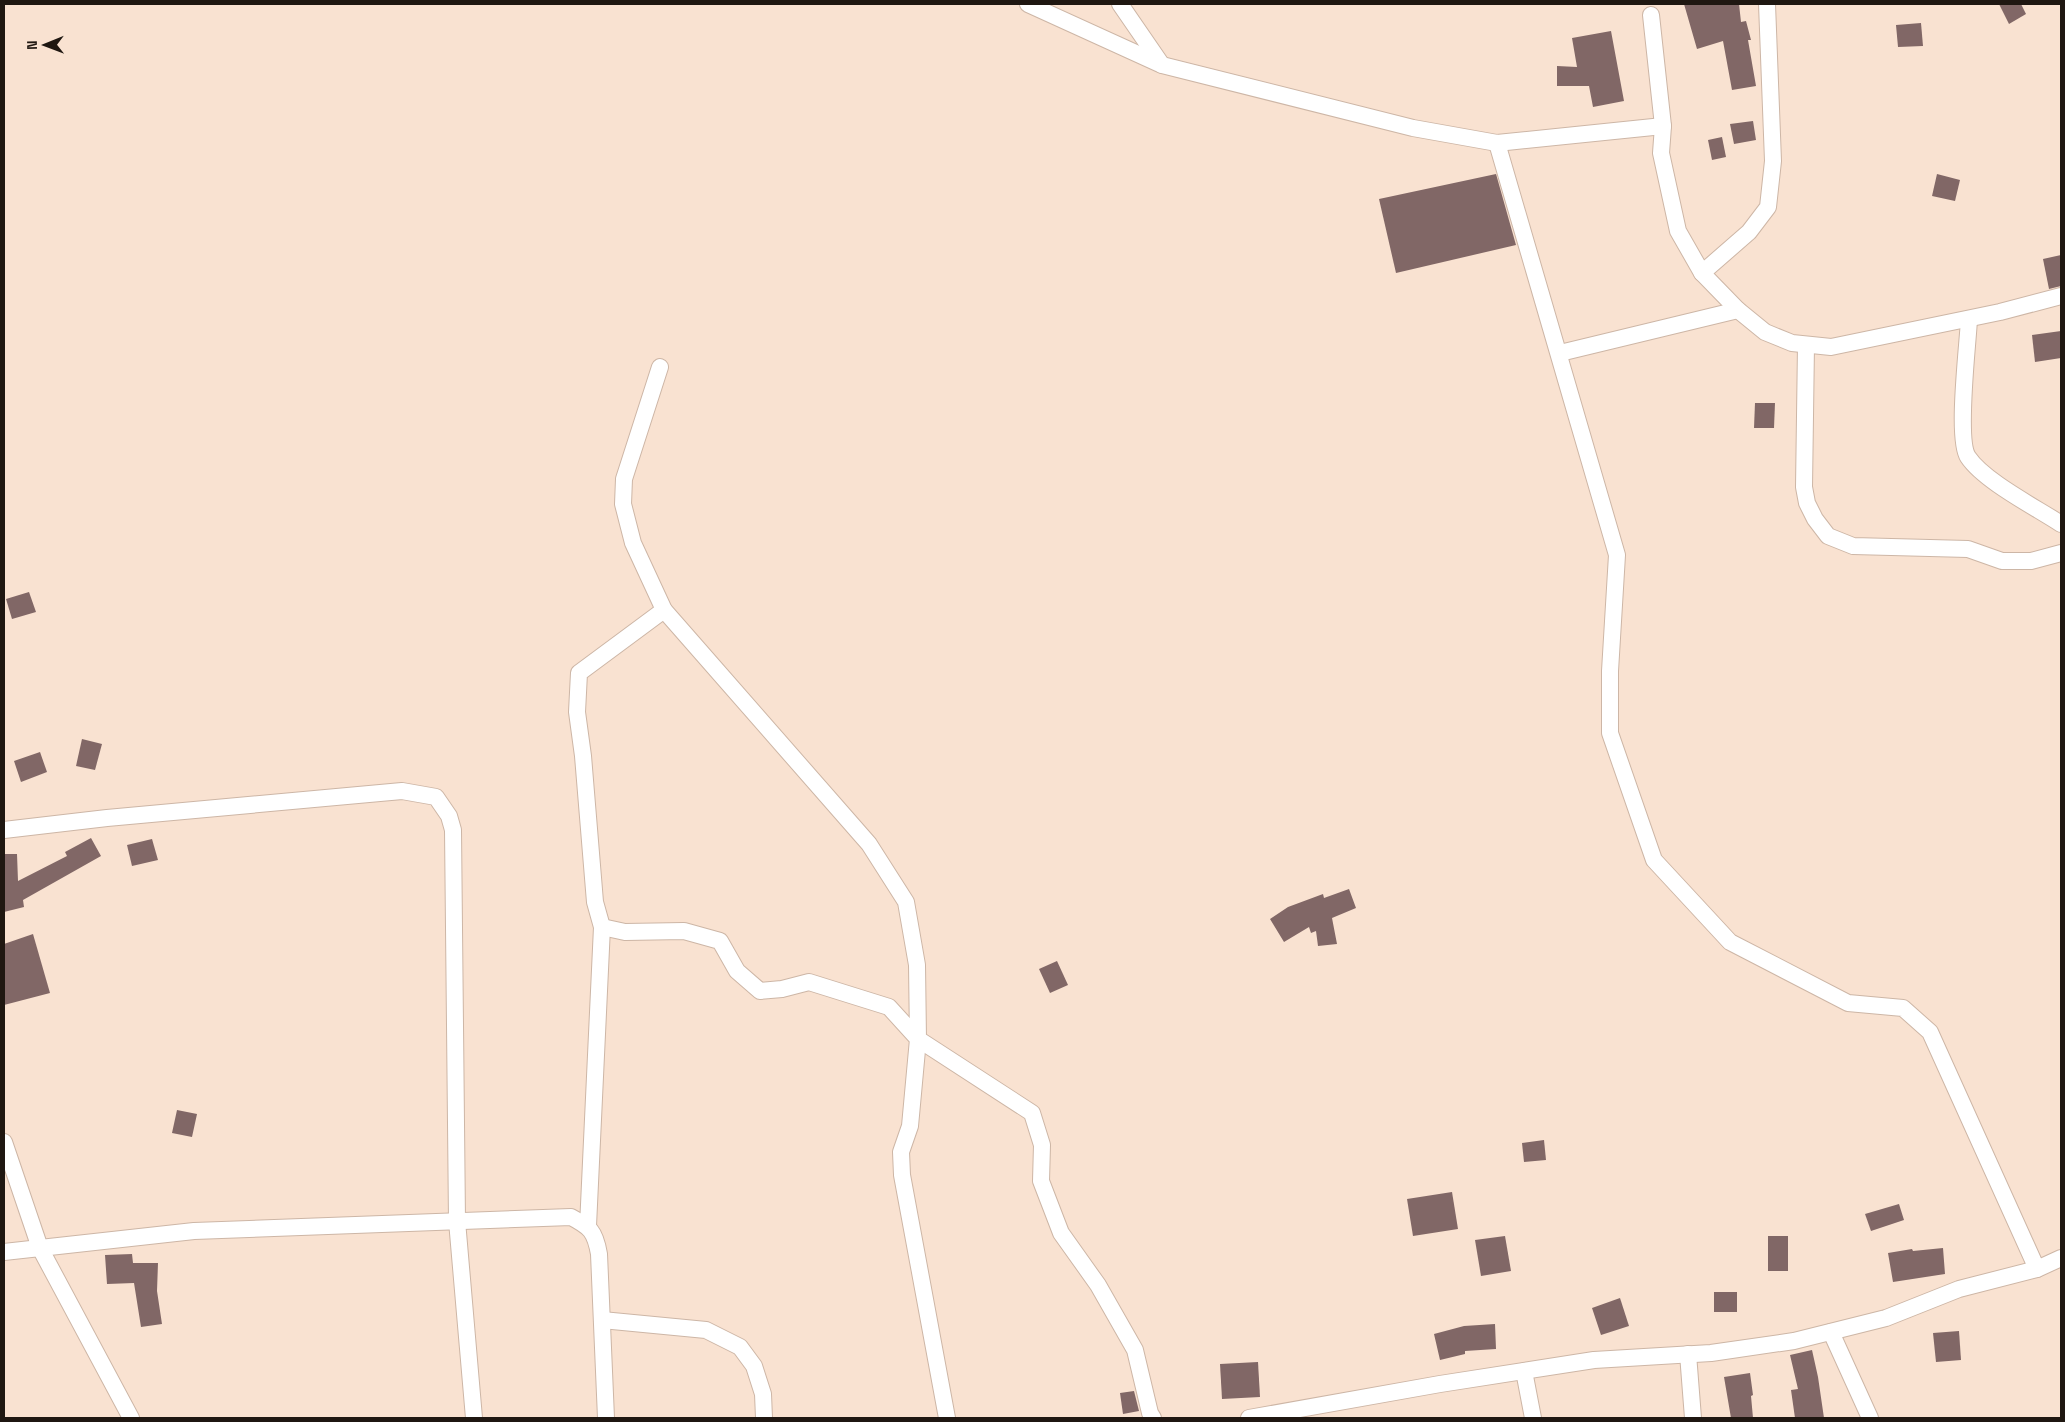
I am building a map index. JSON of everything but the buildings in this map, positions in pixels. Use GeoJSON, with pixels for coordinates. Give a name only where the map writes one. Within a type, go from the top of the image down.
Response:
{"type":"FeatureCollection","features":[{"type":"Feature","properties":{"kind":"street"},"geometry":{"type":"LineString","coordinates":[[1028,4],[1162,65],[1413,128],[1497,143],[1663,126]]}},
{"type":"Feature","properties":{"kind":"street"},"geometry":{"type":"LineString","coordinates":[[1120,4],[1162,65]]}},
{"type":"Feature","properties":{"kind":"street"},"geometry":{"type":"LineString","coordinates":[[1702,273],[1749,232],[1768,207],[1773,161],[1767,4]]}},
{"type":"Feature","properties":{"kind":"street"},"geometry":{"type":"LineString","coordinates":[[1651,15],[1663,126],[1661,153],[1678,232],[1702,273],[1738,310],[1765,332],[1792,343],[1831,347],[1970,319],[2061,296]]}},
{"type":"Feature","properties":{"kind":"street"},"geometry":{"type":"LineString","coordinates":[[1497,143],[1560,353],[1617,556],[1610,671],[1610,732],[1654,860],[1730,942],[1848,1003],[1903,1008],[1930,1032],[2037,1269]]}},
{"type":"Feature","properties":{"kind":"street"},"geometry":{"type":"LineString","coordinates":[[1560,353],[1738,310]]}},
{"type":"Feature","properties":{"kind":"street"},"geometry":{"type":"LineString","coordinates":[[1970,319],[1962,434],[1967,455],[1982,473],[2061,524]]}},
{"type":"Feature","properties":{"kind":"street"},"geometry":{"type":"LineString","coordinates":[[1806,344],[1804,487],[1806,502],[1815,519],[1828,536],[1853,546],[1968,549],[2002,561],[2031,561],[2061,553]]}},
{"type":"Feature","properties":{"kind":"street"},"geometry":{"type":"LineString","coordinates":[[660,368],[624,479],[623,504],[634,543],[664,610],[869,844],[906,902],[917,965],[918,1039],[910,1126],[901,1152],[902,1175],[947,1418]]}},
{"type":"Feature","properties":{"kind":"street"},"geometry":{"type":"LineString","coordinates":[[588,1226],[602,927],[595,902],[583,756],[577,712],[579,673],[664,610]]}},
{"type":"Feature","properties":{"kind":"street"},"geometry":{"type":"LineString","coordinates":[[4,830],[107,818],[402,792],[436,797],[449,816],[453,830],[458,1221],[474,1418]]}},
{"type":"Feature","properties":{"kind":"street"},"geometry":{"type":"LineString","coordinates":[[602,927],[625,932],[684,931],[720,941],[737,971],[760,991],[782,989],[809,982],[889,1007],[918,1039],[1032,1113],[1042,1145],[1041,1181],[1061,1234],[1098,1285],[1135,1350],[1150,1413],[1153,1418]]}},
{"type":"Feature","properties":{"kind":"street"},"geometry":{"type":"LineString","coordinates":[[4,1142],[40,1248],[131,1418]]}},
{"type":"Feature","properties":{"kind":"street"},"geometry":{"type":"LineString","coordinates":[[4,1252],[194,1231],[570,1217],[588,1226],[596,1238],[599,1254],[606,1418]]}},
{"type":"Feature","properties":{"kind":"street"},"geometry":{"type":"LineString","coordinates":[[1249,1418],[1440,1384],[1594,1360],[1711,1353],[1794,1340],[1886,1318],[1959,1289],[2037,1269],[2061,1258]]}},
{"type":"Feature","properties":{"kind":"street"},"geometry":{"type":"LineString","coordinates":[[602,1320],[706,1330],[740,1347],[754,1366],[763,1394],[764,1418]]}},
{"type":"Feature","properties":{"kind":"street"},"geometry":{"type":"LineString","coordinates":[[1831,1332],[1870,1418]]}},
{"type":"Feature","properties":{"kind":"street"},"geometry":{"type":"LineString","coordinates":[[1688,1354],[1694,1418]]}},
{"type":"Feature","properties":{"kind":"street"},"geometry":{"type":"LineString","coordinates":[[1524,1371],[1533,1418]]}}]}
